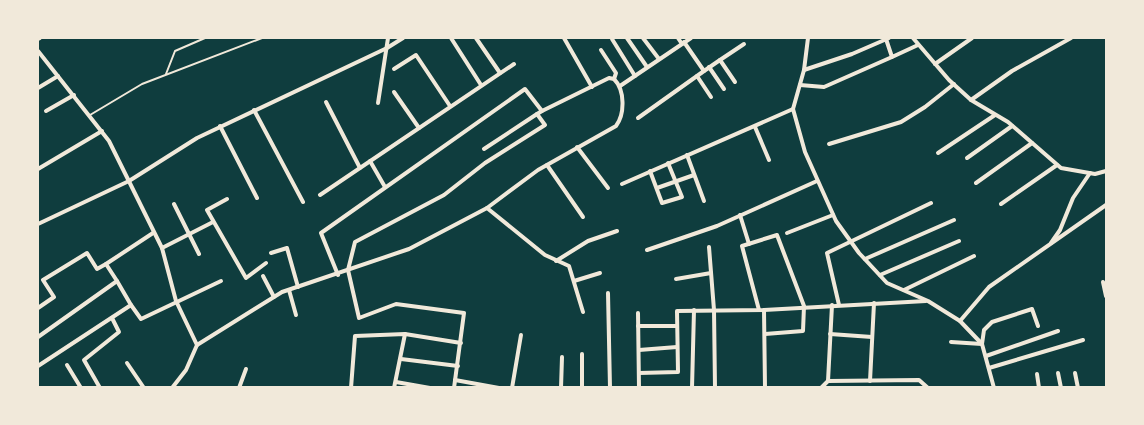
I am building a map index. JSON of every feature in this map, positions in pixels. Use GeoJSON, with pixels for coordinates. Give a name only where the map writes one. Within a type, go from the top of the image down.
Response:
{"type":"FeatureCollection","features":[{"type":"Feature","properties":{"kind":"street"},"geometry":{"type":"LineString","coordinates":[[378,103],[388,38]]}},
{"type":"Feature","properties":{"kind":"street"},"geometry":{"type":"LineString","coordinates":[[38,224],[129,181],[197,138],[220,126],[387,48],[403,38]]}},
{"type":"Feature","properties":{"kind":"street"},"geometry":{"type":"LineString","coordinates":[[452,38],[481,85]]}},
{"type":"Feature","properties":{"kind":"street"},"geometry":{"type":"LineString","coordinates":[[476,38],[500,73]]}},
{"type":"Feature","properties":{"kind":"street"},"geometry":{"type":"LineString","coordinates":[[564,38],[592,87]]}},
{"type":"Feature","properties":{"kind":"street"},"geometry":{"type":"LineString","coordinates":[[627,38],[648,67]]}},
{"type":"Feature","properties":{"kind":"street"},"geometry":{"type":"LineString","coordinates":[[643,38],[659,59]]}},
{"type":"Feature","properties":{"kind":"street"},"geometry":{"type":"LineString","coordinates":[[678,38],[704,71]]}},
{"type":"Feature","properties":{"kind":"street"},"geometry":{"type":"LineString","coordinates":[[620,86],[691,38]]}},
{"type":"Feature","properties":{"kind":"street"},"geometry":{"type":"LineString","coordinates":[[808,38],[804,70],[793,109],[805,152],[833,215],[851,242],[887,282],[928,301],[960,321],[982,344],[994,388]]}},
{"type":"Feature","properties":{"kind":"street"},"geometry":{"type":"LineString","coordinates":[[804,70],[835,61],[888,38],[892,57]]}},
{"type":"Feature","properties":{"kind":"street"},"geometry":{"type":"LineString","coordinates":[[914,38],[935,64],[970,100],[1012,126],[1061,168],[1090,173],[1106,171]]}},
{"type":"Feature","properties":{"kind":"street"},"geometry":{"type":"LineString","coordinates":[[935,64],[972,38]]}},
{"type":"Feature","properties":{"kind":"street"},"geometry":{"type":"LineString","coordinates":[[970,100],[1012,71],[1071,38]]}},
{"type":"Feature","properties":{"kind":"street"},"geometry":{"type":"LineString","coordinates":[[612,39],[635,76]]}},
{"type":"Feature","properties":{"kind":"street"},"geometry":{"type":"LineString","coordinates":[[638,118],[744,44]]}},
{"type":"Feature","properties":{"kind":"street"},"geometry":{"type":"LineString","coordinates":[[800,85],[824,87],[918,45]]}},
{"type":"Feature","properties":{"kind":"street"},"geometry":{"type":"LineString","coordinates":[[601,50],[616,73],[614,79]]}},
{"type":"Feature","properties":{"kind":"street"},"geometry":{"type":"LineString","coordinates":[[38,51],[102,131],[162,248],[176,301],[197,345]]}},
{"type":"Feature","properties":{"kind":"street"},"geometry":{"type":"LineString","coordinates":[[394,69],[416,55],[450,106]]}},
{"type":"Feature","properties":{"kind":"street"},"geometry":{"type":"LineString","coordinates":[[720,60],[735,82]]}},
{"type":"Feature","properties":{"kind":"street"},"geometry":{"type":"LineString","coordinates":[[320,196],[514,64]]}},
{"type":"Feature","properties":{"kind":"street"},"geometry":{"type":"LineString","coordinates":[[710,67],[724,89]]}},
{"type":"Feature","properties":{"kind":"street"},"geometry":{"type":"LineString","coordinates":[[38,88],[58,76]]}},
{"type":"Feature","properties":{"kind":"street"},"geometry":{"type":"LineString","coordinates":[[697,76],[711,97]]}},
{"type":"Feature","properties":{"kind":"street"},"geometry":{"type":"LineString","coordinates":[[172,388],[186,370],[197,345],[274,297],[289,290],[409,249],[487,208],[547,165],[619,123],[622,109],[620,86],[614,79],[609,78],[542,111],[484,149]]}},
{"type":"Feature","properties":{"kind":"street"},"geometry":{"type":"LineString","coordinates":[[829,144],[901,122],[925,107],[954,84]]}},
{"type":"Feature","properties":{"kind":"street"},"geometry":{"type":"LineString","coordinates":[[338,274],[321,234],[526,89],[542,111]]}},
{"type":"Feature","properties":{"kind":"street"},"geometry":{"type":"LineString","coordinates":[[394,92],[419,128]]}},
{"type":"Feature","properties":{"kind":"street"},"geometry":{"type":"LineString","coordinates":[[46,111],[74,95]]}},
{"type":"Feature","properties":{"kind":"street"},"geometry":{"type":"LineString","coordinates":[[326,102],[360,168]]}},
{"type":"Feature","properties":{"kind":"street"},"geometry":{"type":"LineString","coordinates":[[622,184],[793,109]]}},
{"type":"Feature","properties":{"kind":"street"},"geometry":{"type":"LineString","coordinates":[[254,110],[303,202]]}},
{"type":"Feature","properties":{"kind":"street"},"geometry":{"type":"LineString","coordinates":[[454,388],[464,313],[396,304],[359,318],[348,270],[355,242],[444,195],[485,163],[545,125],[537,114]]}},
{"type":"Feature","properties":{"kind":"street"},"geometry":{"type":"LineString","coordinates":[[938,153],[995,115]]}},
{"type":"Feature","properties":{"kind":"street"},"geometry":{"type":"LineString","coordinates":[[220,126],[257,198]]}},
{"type":"Feature","properties":{"kind":"street"},"geometry":{"type":"LineString","coordinates":[[967,158],[1012,126]]}},
{"type":"Feature","properties":{"kind":"street"},"geometry":{"type":"LineString","coordinates":[[754,127],[769,160]]}},
{"type":"Feature","properties":{"kind":"street"},"geometry":{"type":"LineString","coordinates":[[38,169],[102,131]]}},
{"type":"Feature","properties":{"kind":"street"},"geometry":{"type":"LineString","coordinates":[[976,183],[1032,143]]}},
{"type":"Feature","properties":{"kind":"street"},"geometry":{"type":"LineString","coordinates":[[577,147],[608,188]]}},
{"type":"Feature","properties":{"kind":"street"},"geometry":{"type":"LineString","coordinates":[[687,155],[704,201]]}},
{"type":"Feature","properties":{"kind":"street"},"geometry":{"type":"LineString","coordinates":[[370,161],[386,187]]}},
{"type":"Feature","properties":{"kind":"street"},"geometry":{"type":"LineString","coordinates":[[650,171],[662,203],[682,197],[668,163]]}},
{"type":"Feature","properties":{"kind":"street"},"geometry":{"type":"LineString","coordinates":[[547,165],[583,217]]}},
{"type":"Feature","properties":{"kind":"street"},"geometry":{"type":"LineString","coordinates":[[1001,204],[1057,165]]}},
{"type":"Feature","properties":{"kind":"street"},"geometry":{"type":"LineString","coordinates":[[1050,245],[1060,230],[1073,198],[1090,173]]}},
{"type":"Feature","properties":{"kind":"street"},"geometry":{"type":"LineString","coordinates":[[657,188],[694,175]]}},
{"type":"Feature","properties":{"kind":"street"},"geometry":{"type":"LineString","coordinates":[[647,250],[717,226],[817,181]]}},
{"type":"Feature","properties":{"kind":"street"},"geometry":{"type":"LineString","coordinates":[[227,199],[207,210],[246,278],[266,263]]}},
{"type":"Feature","properties":{"kind":"street"},"geometry":{"type":"LineString","coordinates":[[839,305],[827,253],[931,203]]}},
{"type":"Feature","properties":{"kind":"street"},"geometry":{"type":"LineString","coordinates":[[174,204],[200,254]]}},
{"type":"Feature","properties":{"kind":"street"},"geometry":{"type":"LineString","coordinates":[[960,321],[989,287],[1106,205]]}},
{"type":"Feature","properties":{"kind":"street"},"geometry":{"type":"LineString","coordinates":[[487,208],[545,255],[569,266],[582,312]]}},
{"type":"Feature","properties":{"kind":"street"},"geometry":{"type":"LineString","coordinates":[[740,215],[749,244]]}},
{"type":"Feature","properties":{"kind":"street"},"geometry":{"type":"LineString","coordinates":[[786,233],[833,215]]}},
{"type":"Feature","properties":{"kind":"street"},"geometry":{"type":"LineString","coordinates":[[865,259],[954,220]]}},
{"type":"Feature","properties":{"kind":"street"},"geometry":{"type":"LineString","coordinates":[[162,248],[213,222]]}},
{"type":"Feature","properties":{"kind":"street"},"geometry":{"type":"LineString","coordinates":[[556,261],[588,241],[617,231]]}},
{"type":"Feature","properties":{"kind":"street"},"geometry":{"type":"LineString","coordinates":[[38,308],[54,297],[43,280],[87,253],[97,269],[153,233]]}},
{"type":"Feature","properties":{"kind":"street"},"geometry":{"type":"LineString","coordinates":[[764,334],[804,331],[804,306],[778,235],[742,246],[762,310],[765,388]]}},
{"type":"Feature","properties":{"kind":"street"},"geometry":{"type":"LineString","coordinates":[[880,275],[959,241]]}},
{"type":"Feature","properties":{"kind":"street"},"geometry":{"type":"LineString","coordinates":[[709,247],[714,310],[715,388]]}},
{"type":"Feature","properties":{"kind":"street"},"geometry":{"type":"LineString","coordinates":[[271,253],[287,248],[298,287]]}},
{"type":"Feature","properties":{"kind":"street"},"geometry":{"type":"LineString","coordinates":[[904,290],[974,256]]}},
{"type":"Feature","properties":{"kind":"street"},"geometry":{"type":"LineString","coordinates":[[106,264],[140,319],[221,281]]}},
{"type":"Feature","properties":{"kind":"street"},"geometry":{"type":"LineString","coordinates":[[574,281],[600,273]]}},
{"type":"Feature","properties":{"kind":"street"},"geometry":{"type":"LineString","coordinates":[[676,278],[711,274]]}},
{"type":"Feature","properties":{"kind":"street"},"geometry":{"type":"LineString","coordinates":[[263,276],[274,297]]}},
{"type":"Feature","properties":{"kind":"street"},"geometry":{"type":"LineString","coordinates":[[38,337],[117,281]]}},
{"type":"Feature","properties":{"kind":"street"},"geometry":{"type":"LineString","coordinates":[[1103,282],[1106,296]]}},
{"type":"Feature","properties":{"kind":"street"},"geometry":{"type":"LineString","coordinates":[[289,290],[296,316]]}},
{"type":"Feature","properties":{"kind":"street"},"geometry":{"type":"LineString","coordinates":[[608,293],[610,388]]}},
{"type":"Feature","properties":{"kind":"street"},"geometry":{"type":"LineString","coordinates":[[639,373],[678,372],[677,311],[762,310],[804,306],[928,301]]}},
{"type":"Feature","properties":{"kind":"street"},"geometry":{"type":"LineString","coordinates":[[870,381],[874,303]]}},
{"type":"Feature","properties":{"kind":"street"},"geometry":{"type":"LineString","coordinates":[[38,366],[131,305]]}},
{"type":"Feature","properties":{"kind":"street"},"geometry":{"type":"LineString","coordinates":[[821,388],[828,381],[832,305]]}},
{"type":"Feature","properties":{"kind":"street"},"geometry":{"type":"LineString","coordinates":[[982,344],[984,330],[992,322],[1032,309],[1038,326]]}},
{"type":"Feature","properties":{"kind":"street"},"geometry":{"type":"LineString","coordinates":[[692,388],[694,310]]}},
{"type":"Feature","properties":{"kind":"street"},"geometry":{"type":"LineString","coordinates":[[638,313],[639,388]]}},
{"type":"Feature","properties":{"kind":"street"},"geometry":{"type":"LineString","coordinates":[[100,388],[84,360],[119,332],[112,318]]}},
{"type":"Feature","properties":{"kind":"street"},"geometry":{"type":"LineString","coordinates":[[638,326],[676,326]]}},
{"type":"Feature","properties":{"kind":"street"},"geometry":{"type":"LineString","coordinates":[[986,356],[1058,331]]}},
{"type":"Feature","properties":{"kind":"street"},"geometry":{"type":"LineString","coordinates":[[351,388],[355,336],[405,334],[461,343]]}},
{"type":"Feature","properties":{"kind":"street"},"geometry":{"type":"LineString","coordinates":[[394,388],[405,334]]}},
{"type":"Feature","properties":{"kind":"street"},"geometry":{"type":"LineString","coordinates":[[830,334],[872,337]]}},
{"type":"Feature","properties":{"kind":"street"},"geometry":{"type":"LineString","coordinates":[[512,388],[521,335]]}},
{"type":"Feature","properties":{"kind":"street"},"geometry":{"type":"LineString","coordinates":[[989,368],[1083,340]]}},
{"type":"Feature","properties":{"kind":"street"},"geometry":{"type":"LineString","coordinates":[[951,342],[982,344]]}},
{"type":"Feature","properties":{"kind":"street"},"geometry":{"type":"LineString","coordinates":[[638,350],[677,347]]}},
{"type":"Feature","properties":{"kind":"street"},"geometry":{"type":"LineString","coordinates":[[582,354],[582,388]]}},
{"type":"Feature","properties":{"kind":"street"},"geometry":{"type":"LineString","coordinates":[[561,388],[562,357]]}},
{"type":"Feature","properties":{"kind":"street"},"geometry":{"type":"LineString","coordinates":[[401,359],[458,366]]}},
{"type":"Feature","properties":{"kind":"street"},"geometry":{"type":"LineString","coordinates":[[127,364],[144,388]]}},
{"type":"Feature","properties":{"kind":"street"},"geometry":{"type":"LineString","coordinates":[[67,365],[82,388]]}},
{"type":"Feature","properties":{"kind":"street"},"geometry":{"type":"LineString","coordinates":[[239,388],[246,369]]}},
{"type":"Feature","properties":{"kind":"street"},"geometry":{"type":"LineString","coordinates":[[1058,373],[1061,388]]}},
{"type":"Feature","properties":{"kind":"street"},"geometry":{"type":"LineString","coordinates":[[1074,373],[1078,388]]}},
{"type":"Feature","properties":{"kind":"street"},"geometry":{"type":"LineString","coordinates":[[1037,374],[1039,388]]}},
{"type":"Feature","properties":{"kind":"street"},"geometry":{"type":"LineString","coordinates":[[455,380],[499,388]]}},
{"type":"Feature","properties":{"kind":"street"},"geometry":{"type":"LineString","coordinates":[[828,381],[919,380],[928,388]]}},
{"type":"Feature","properties":{"kind":"street"},"geometry":{"type":"LineString","coordinates":[[878,381],[878,388]]}},
{"type":"Feature","properties":{"kind":"street"},"geometry":{"type":"LineString","coordinates":[[396,382],[430,388]]}},
{"type":"Feature","properties":{"kind":"lane"},"geometry":{"type":"LineString","coordinates":[[166,74],[175,51],[205,38]]}},
{"type":"Feature","properties":{"kind":"lane"},"geometry":{"type":"LineString","coordinates":[[90,115],[142,84],[262,38]]}}]}
